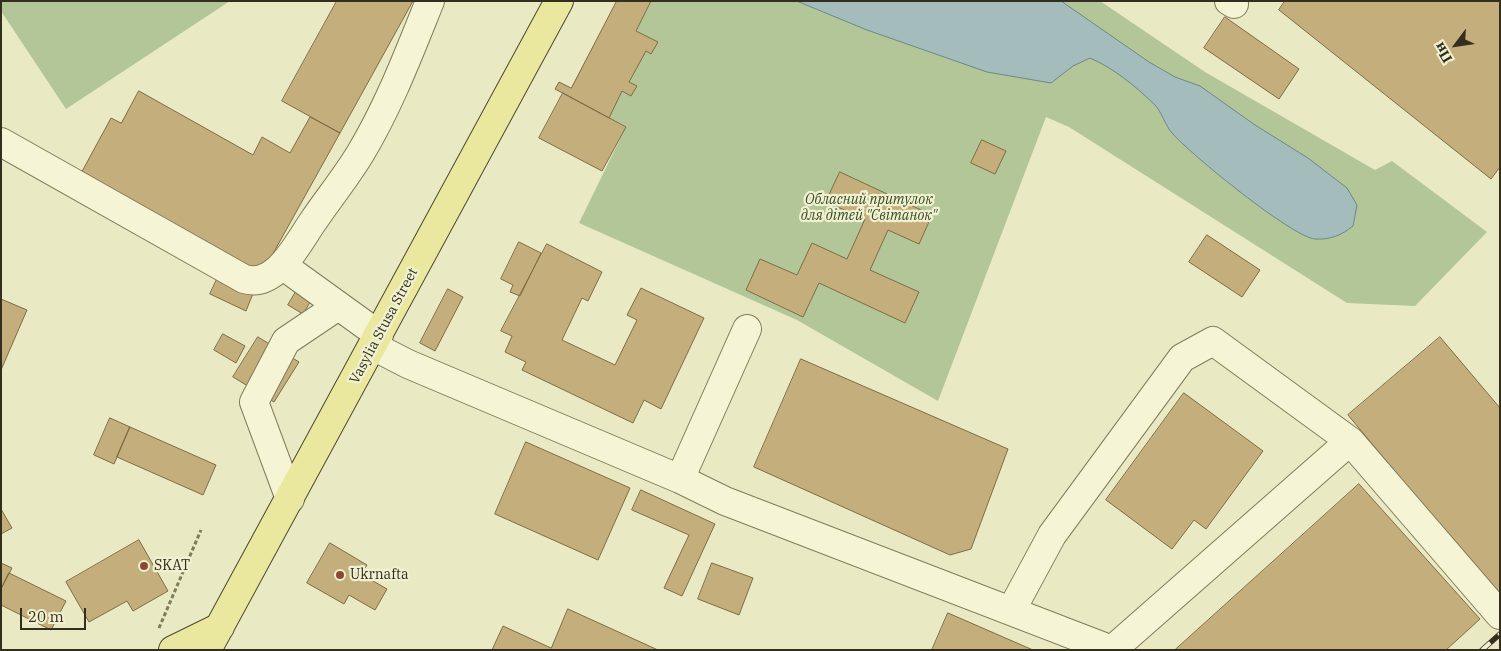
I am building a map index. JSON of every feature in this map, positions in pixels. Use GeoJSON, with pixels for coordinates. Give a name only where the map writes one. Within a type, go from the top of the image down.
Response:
{"type":"FeatureCollection","features":[{"type":"Feature","properties":{"kind":"main road","name":"Vasylia Stusa Street"},"geometry":{"type":"LineString","coordinates":[[213,638],[559,1]]}},
{"type":"Feature","properties":{"kind":"main road"},"geometry":{"type":"LineString","coordinates":[[166,641],[213,638]]}},
{"type":"Feature","properties":{"kind":"lane"},"geometry":{"type":"LineString","coordinates":[[1,142],[244,279],[253,282],[261,280],[282,265],[360,153],[398,80],[430,1]]}},
{"type":"Feature","properties":{"kind":"lane"},"geometry":{"type":"LineString","coordinates":[[282,265],[338,306],[376,341],[408,364],[680,479],[725,501],[1112,650],[1350,441]]}},
{"type":"Feature","properties":{"kind":"lane"},"geometry":{"type":"LineString","coordinates":[[290,499],[254,402],[286,341],[338,306]]}},
{"type":"Feature","properties":{"kind":"lane"},"geometry":{"type":"LineString","coordinates":[[680,479],[747,329]]}},
{"type":"Feature","properties":{"kind":"lane"},"geometry":{"type":"LineString","coordinates":[[1011,611],[1052,535],[1182,358],[1213,341],[1350,441],[1500,615]]}},
{"type":"Feature","properties":{"kind":"path"},"geometry":{"type":"LineString","coordinates":[[166,641],[201,530]]}},
{"type":"Feature","properties":{"kind":"green space"},"geometry":{"type":"Polygon","coordinates":[[[1,1],[230,1],[66,109],[1,11],[1,1]]]}},
{"type":"Feature","properties":{"kind":"green space","name":"Обласний притулок для дітей \"Світанок\""},"geometry":{"type":"Polygon","coordinates":[[[617,1],[1100,1],[1205,72],[1375,170],[1392,161],[1487,232],[1415,306],[1347,303],[1069,127],[1046,117],[938,401],[797,320],[579,223],[626,127],[555,89],[559,82],[571,88],[617,1]]]}},
{"type":"Feature","properties":{"kind":"water"},"geometry":{"type":"Polygon","coordinates":[[[797,1],[1061,1],[1149,62],[1175,77],[1200,86],[1255,125],[1308,158],[1347,188],[1357,205],[1353,226],[1336,236],[1326,239],[1315,239],[1285,225],[1182,144],[1172,133],[1157,107],[1140,91],[1124,78],[1090,58],[1073,66],[1051,83],[987,72],[867,30],[797,1]]]}},
{"type":"Feature","properties":{"kind":"building"},"geometry":{"type":"Polygon","coordinates":[[[337,1],[413,1],[340,133],[282,101],[337,1]]]}},
{"type":"Feature","properties":{"kind":"building"},"geometry":{"type":"Polygon","coordinates":[[[617,1],[651,1],[636,31],[658,42],[651,54],[646,51],[629,82],[637,86],[631,96],[622,91],[609,118],[555,89],[559,82],[571,88],[617,1]]]}},
{"type":"Feature","properties":{"kind":"building"},"geometry":{"type":"Polygon","coordinates":[[[1285,1],[1500,1],[1500,167],[1491,179],[1279,10],[1285,1]]]}},
{"type":"Feature","properties":{"kind":"building"},"geometry":{"type":"Polygon","coordinates":[[[1225,17],[1299,69],[1279,99],[1204,48],[1225,17]]]}},
{"type":"Feature","properties":{"kind":"building"},"geometry":{"type":"Polygon","coordinates":[[[139,91],[253,155],[262,137],[290,153],[310,117],[340,133],[260,277],[79,177],[111,118],[121,123],[139,91]]]}},
{"type":"Feature","properties":{"kind":"building"},"geometry":{"type":"Polygon","coordinates":[[[563,93],[626,127],[602,171],[539,138],[563,93]]]}},
{"type":"Feature","properties":{"kind":"building"},"geometry":{"type":"Polygon","coordinates":[[[982,140],[1006,151],[995,174],[971,163],[982,140]]]}},
{"type":"Feature","properties":{"kind":"building"},"geometry":{"type":"Polygon","coordinates":[[[840,172],[932,215],[919,244],[888,230],[870,270],[919,292],[905,323],[819,283],[803,317],[746,290],[760,259],[797,275],[812,243],[847,259],[865,219],[826,202],[840,172]]]}},
{"type":"Feature","properties":{"kind":"building"},"geometry":{"type":"Polygon","coordinates":[[[1207,235],[1260,270],[1242,297],[1189,262],[1207,235]]]}},
{"type":"Feature","properties":{"kind":"building"},"geometry":{"type":"Polygon","coordinates":[[[519,242],[541,253],[520,296],[510,292],[513,285],[501,279],[519,242]]]}},
{"type":"Feature","properties":{"kind":"building"},"geometry":{"type":"Polygon","coordinates":[[[547,244],[602,272],[588,301],[582,298],[562,340],[615,365],[637,320],[627,315],[641,288],[704,318],[661,409],[644,400],[633,423],[522,370],[526,362],[505,352],[512,336],[501,331],[547,244]]]}},
{"type":"Feature","properties":{"kind":"building"},"geometry":{"type":"Polygon","coordinates":[[[219,275],[254,291],[246,311],[210,294],[219,275]]]}},
{"type":"Feature","properties":{"kind":"building"},"geometry":{"type":"Polygon","coordinates":[[[448,289],[463,297],[435,351],[420,343],[448,289]]]}},
{"type":"Feature","properties":{"kind":"building"},"geometry":{"type":"Polygon","coordinates":[[[297,290],[312,299],[303,314],[288,305],[297,290]]]}},
{"type":"Feature","properties":{"kind":"building"},"geometry":{"type":"Polygon","coordinates":[[[1,299],[27,310],[1,370],[1,299]]]}},
{"type":"Feature","properties":{"kind":"building"},"geometry":{"type":"Polygon","coordinates":[[[223,334],[245,346],[236,363],[214,350],[223,334]]]}},
{"type":"Feature","properties":{"kind":"building"},"geometry":{"type":"Polygon","coordinates":[[[258,337],[299,362],[274,402],[233,377],[258,337]]]}},
{"type":"Feature","properties":{"kind":"building"},"geometry":{"type":"Polygon","coordinates":[[[1440,337],[1500,408],[1500,597],[1348,415],[1440,337]]]}},
{"type":"Feature","properties":{"kind":"building"},"geometry":{"type":"Polygon","coordinates":[[[801,359],[1008,449],[971,549],[950,555],[754,467],[801,359]]]}},
{"type":"Feature","properties":{"kind":"building"},"geometry":{"type":"Polygon","coordinates":[[[1184,393],[1263,451],[1206,529],[1194,520],[1172,549],[1106,500],[1184,393]]]}},
{"type":"Feature","properties":{"kind":"building"},"geometry":{"type":"Polygon","coordinates":[[[110,418],[130,427],[114,464],[94,455],[110,418]]]}},
{"type":"Feature","properties":{"kind":"building"},"geometry":{"type":"Polygon","coordinates":[[[130,427],[216,465],[203,495],[117,457],[130,427]]]}},
{"type":"Feature","properties":{"kind":"building"},"geometry":{"type":"Polygon","coordinates":[[[526,442],[630,488],[598,560],[495,514],[526,442]]]}},
{"type":"Feature","properties":{"kind":"building"},"geometry":{"type":"Polygon","coordinates":[[[1359,484],[1480,619],[1446,650],[1175,650],[1359,484]]]}},
{"type":"Feature","properties":{"kind":"building"},"geometry":{"type":"Polygon","coordinates":[[[641,490],[715,524],[682,596],[664,588],[689,535],[632,510],[641,490]]]}},
{"type":"Feature","properties":{"kind":"building"},"geometry":{"type":"Polygon","coordinates":[[[1,509],[12,528],[1,534],[1,509]]]}},
{"type":"Feature","properties":{"kind":"building"},"geometry":{"type":"Polygon","coordinates":[[[139,540],[168,591],[133,611],[127,601],[89,622],[66,582],[139,540]]]}},
{"type":"Feature","properties":{"kind":"building"},"geometry":{"type":"Polygon","coordinates":[[[330,543],[367,565],[361,574],[387,589],[375,610],[349,595],[344,604],[307,583],[330,543]]]}},
{"type":"Feature","properties":{"kind":"building"},"geometry":{"type":"Polygon","coordinates":[[[1,563],[12,568],[1,589],[1,563]]]}},
{"type":"Feature","properties":{"kind":"building"},"geometry":{"type":"Polygon","coordinates":[[[712,563],[753,578],[739,615],[698,599],[712,563]]]}},
{"type":"Feature","properties":{"kind":"building"},"geometry":{"type":"Polygon","coordinates":[[[9,573],[66,601],[51,630],[1,605],[1,589],[9,573]]]}},
{"type":"Feature","properties":{"kind":"building"},"geometry":{"type":"Polygon","coordinates":[[[568,609],[658,650],[492,650],[503,626],[551,648],[568,609]]]}},
{"type":"Feature","properties":{"kind":"building"},"geometry":{"type":"Polygon","coordinates":[[[948,613],[1033,650],[932,650],[948,613]]]}},
{"type":"Feature","properties":{"kind":"railway"},"geometry":{"type":"LineString","coordinates":[[1482,650],[1500,634]]}},
{"type":"Feature","properties":{"kind":"place","name":"SKAT"},"geometry":{"type":"Point","coordinates":[144,566]}},
{"type":"Feature","properties":{"kind":"place","name":"Ukrnafta"},"geometry":{"type":"Point","coordinates":[340,575]}}]}
